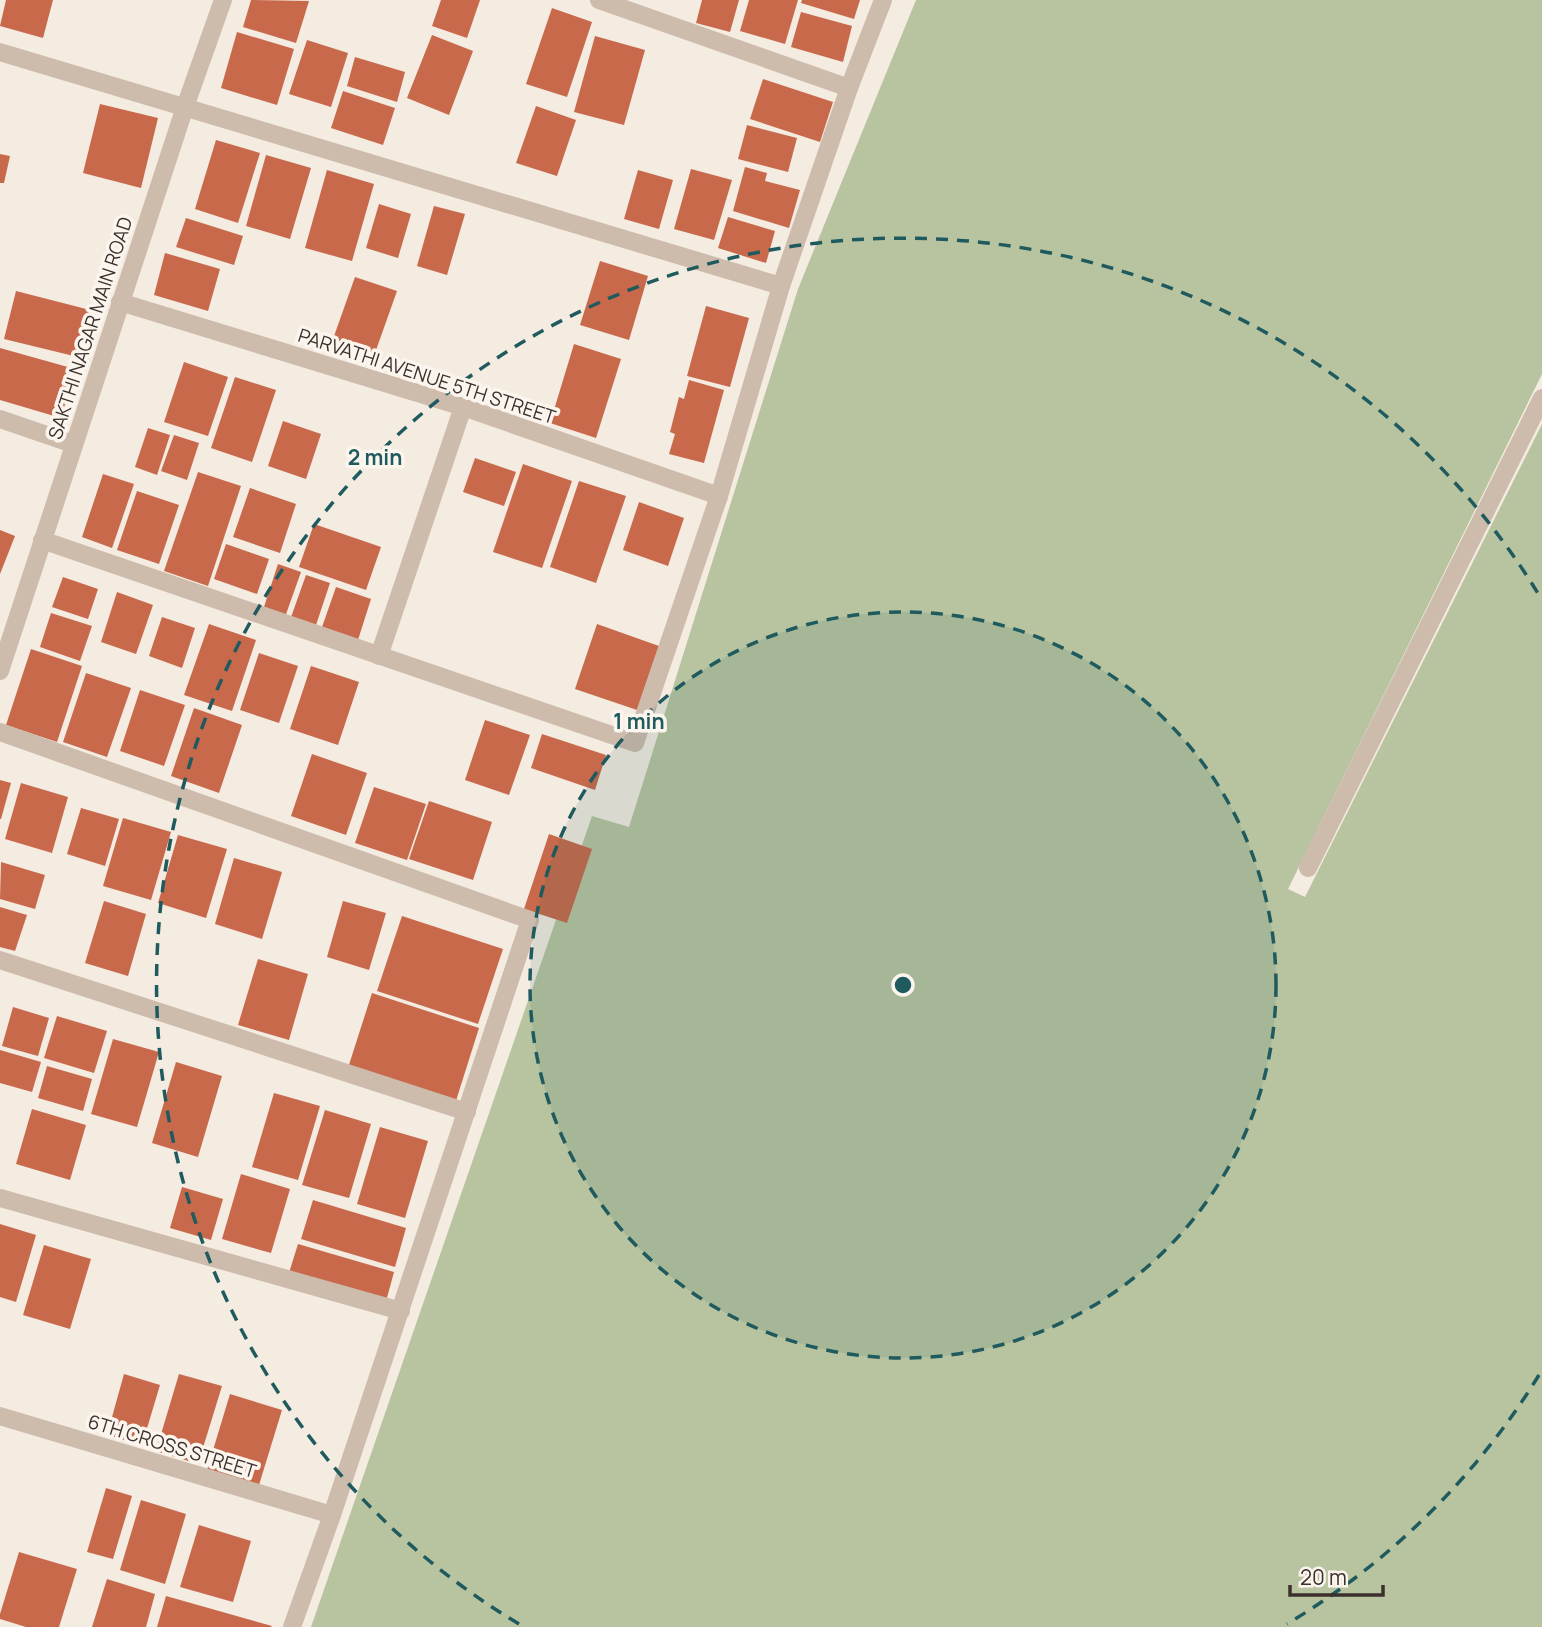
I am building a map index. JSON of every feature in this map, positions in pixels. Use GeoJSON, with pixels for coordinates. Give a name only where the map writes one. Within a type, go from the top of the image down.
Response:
{"type":"FeatureCollection","features":[{"type":"Feature","properties":{"kind":"street","name":"SAKTHI NAGAR MAIN ROAD"},"geometry":{"type":"LineString","coordinates":[[0,671],[120,302],[223,0]]}},
{"type":"Feature","properties":{"kind":"street"},"geometry":{"type":"LineString","coordinates":[[599,0],[849,88]]}},
{"type":"Feature","properties":{"kind":"street"},"geometry":{"type":"LineString","coordinates":[[42,540],[635,743],[719,496],[781,286],[849,88],[883,0]]}},
{"type":"Feature","properties":{"kind":"street"},"geometry":{"type":"LineString","coordinates":[[0,52],[781,286]]}},
{"type":"Feature","properties":{"kind":"street","name":"PARVATHI AVENUE 5TH STREET"},"geometry":{"type":"LineString","coordinates":[[120,302],[463,407],[719,496]]}},
{"type":"Feature","properties":{"kind":"street"},"geometry":{"type":"LineString","coordinates":[[1308,868],[1542,398]]}},
{"type":"Feature","properties":{"kind":"street"},"geometry":{"type":"LineString","coordinates":[[379,656],[463,407]]}},
{"type":"Feature","properties":{"kind":"street"},"geometry":{"type":"LineString","coordinates":[[0,419],[74,444]]}},
{"type":"Feature","properties":{"kind":"street"},"geometry":{"type":"LineString","coordinates":[[0,732],[530,920],[332,1516],[292,1627]]}},
{"type":"Feature","properties":{"kind":"street"},"geometry":{"type":"LineString","coordinates":[[0,960],[467,1112]]}},
{"type":"Feature","properties":{"kind":"street"},"geometry":{"type":"LineString","coordinates":[[0,1198],[401,1311]]}},
{"type":"Feature","properties":{"kind":"street","name":"6TH CROSS STREET"},"geometry":{"type":"LineString","coordinates":[[0,1416],[332,1516]]}},
{"type":"Feature","properties":{"kind":"green space"},"geometry":{"type":"Polygon","coordinates":[[[916,0],[1542,0],[1542,374],[1288,889],[1305,897],[1542,424],[1542,1627],[311,1627],[592,816],[629,827],[798,289],[916,0]]]}},
{"type":"Feature","properties":{"kind":"building"},"geometry":{"type":"Polygon","coordinates":[[[6,0],[53,0],[43,38],[0,26],[6,0]]]}},
{"type":"Feature","properties":{"kind":"building"},"geometry":{"type":"Polygon","coordinates":[[[251,0],[309,1],[296,43],[243,27],[251,0]]]}},
{"type":"Feature","properties":{"kind":"building"},"geometry":{"type":"Polygon","coordinates":[[[441,0],[480,0],[467,38],[432,26],[441,0]]]}},
{"type":"Feature","properties":{"kind":"building"},"geometry":{"type":"Polygon","coordinates":[[[702,0],[739,0],[730,32],[696,23],[702,0]]]}},
{"type":"Feature","properties":{"kind":"building"},"geometry":{"type":"Polygon","coordinates":[[[749,0],[798,0],[785,44],[740,31],[749,0]]]}},
{"type":"Feature","properties":{"kind":"building"},"geometry":{"type":"Polygon","coordinates":[[[802,0],[860,0],[854,19],[801,3],[802,0]]]}},
{"type":"Feature","properties":{"kind":"building"},"geometry":{"type":"Polygon","coordinates":[[[552,8],[592,22],[567,97],[526,84],[552,8]]]}},
{"type":"Feature","properties":{"kind":"building"},"geometry":{"type":"Polygon","coordinates":[[[801,12],[852,26],[843,62],[791,47],[801,12]]]}},
{"type":"Feature","properties":{"kind":"building"},"geometry":{"type":"Polygon","coordinates":[[[237,32],[294,49],[277,105],[221,88],[237,32]]]}},
{"type":"Feature","properties":{"kind":"building"},"geometry":{"type":"Polygon","coordinates":[[[432,35],[473,51],[449,115],[407,98],[432,35]]]}},
{"type":"Feature","properties":{"kind":"building"},"geometry":{"type":"Polygon","coordinates":[[[595,36],[645,50],[624,125],[574,112],[595,36]]]}},
{"type":"Feature","properties":{"kind":"building"},"geometry":{"type":"Polygon","coordinates":[[[307,40],[348,53],[331,107],[289,94],[307,40]]]}},
{"type":"Feature","properties":{"kind":"building"},"geometry":{"type":"Polygon","coordinates":[[[355,57],[405,72],[397,102],[347,86],[355,57]]]}},
{"type":"Feature","properties":{"kind":"building"},"geometry":{"type":"Polygon","coordinates":[[[763,79],[833,102],[820,142],[750,119],[763,79]]]}},
{"type":"Feature","properties":{"kind":"building"},"geometry":{"type":"Polygon","coordinates":[[[343,91],[395,108],[383,145],[331,128],[343,91]]]}},
{"type":"Feature","properties":{"kind":"building"},"geometry":{"type":"Polygon","coordinates":[[[100,104],[158,118],[141,188],[83,173],[100,104]]]}},
{"type":"Feature","properties":{"kind":"building"},"geometry":{"type":"Polygon","coordinates":[[[536,106],[576,120],[557,176],[516,163],[536,106]]]}},
{"type":"Feature","properties":{"kind":"building"},"geometry":{"type":"Polygon","coordinates":[[[747,125],[797,138],[788,172],[738,159],[747,125]]]}},
{"type":"Feature","properties":{"kind":"building"},"geometry":{"type":"Polygon","coordinates":[[[216,140],[260,153],[238,223],[195,209],[216,140]]]}},
{"type":"Feature","properties":{"kind":"building"},"geometry":{"type":"Polygon","coordinates":[[[0,154],[10,156],[4,183],[0,183],[0,154]]]}},
{"type":"Feature","properties":{"kind":"building"},"geometry":{"type":"Polygon","coordinates":[[[266,155],[311,168],[290,239],[246,226],[266,155]]]}},
{"type":"Feature","properties":{"kind":"building"},"geometry":{"type":"Polygon","coordinates":[[[745,167],[767,173],[765,181],[800,190],[789,228],[733,211],[745,167]]]}},
{"type":"Feature","properties":{"kind":"building"},"geometry":{"type":"Polygon","coordinates":[[[691,169],[732,180],[714,240],[674,229],[691,169]]]}},
{"type":"Feature","properties":{"kind":"building"},"geometry":{"type":"Polygon","coordinates":[[[327,170],[374,184],[352,261],[305,248],[327,170]]]}},
{"type":"Feature","properties":{"kind":"building"},"geometry":{"type":"Polygon","coordinates":[[[638,170],[673,180],[659,229],[624,219],[638,170]]]}},
{"type":"Feature","properties":{"kind":"building"},"geometry":{"type":"Polygon","coordinates":[[[379,204],[411,214],[398,258],[366,248],[379,204]]]}},
{"type":"Feature","properties":{"kind":"building"},"geometry":{"type":"Polygon","coordinates":[[[434,206],[465,214],[447,275],[417,266],[434,206]]]}},
{"type":"Feature","properties":{"kind":"building"},"geometry":{"type":"Polygon","coordinates":[[[728,217],[775,231],[766,263],[718,248],[728,217]]]}},
{"type":"Feature","properties":{"kind":"building"},"geometry":{"type":"Polygon","coordinates":[[[186,218],[243,236],[234,265],[176,247],[186,218]]]}},
{"type":"Feature","properties":{"kind":"building"},"geometry":{"type":"Polygon","coordinates":[[[165,253],[220,269],[208,311],[154,295],[165,253]]]}},
{"type":"Feature","properties":{"kind":"building"},"geometry":{"type":"Polygon","coordinates":[[[600,261],[648,276],[629,340],[580,325],[600,261]]]}},
{"type":"Feature","properties":{"kind":"building"},"geometry":{"type":"Polygon","coordinates":[[[355,277],[397,291],[375,353],[333,339],[355,277]]]}},
{"type":"Feature","properties":{"kind":"building"},"geometry":{"type":"Polygon","coordinates":[[[16,291],[94,311],[82,358],[4,339],[16,291]]]}},
{"type":"Feature","properties":{"kind":"building"},"geometry":{"type":"Polygon","coordinates":[[[706,306],[749,318],[730,387],[687,376],[706,306]]]}},
{"type":"Feature","properties":{"kind":"building"},"geometry":{"type":"Polygon","coordinates":[[[574,344],[621,359],[596,438],[550,423],[574,344]]]}},
{"type":"Feature","properties":{"kind":"building"},"geometry":{"type":"Polygon","coordinates":[[[0,348],[75,369],[61,418],[0,400],[0,348]]]}},
{"type":"Feature","properties":{"kind":"building"},"geometry":{"type":"Polygon","coordinates":[[[184,362],[228,377],[208,436],[164,422],[184,362]]]}},
{"type":"Feature","properties":{"kind":"building"},"geometry":{"type":"Polygon","coordinates":[[[235,377],[276,390],[252,462],[211,448],[235,377]]]}},
{"type":"Feature","properties":{"kind":"building"},"geometry":{"type":"Polygon","coordinates":[[[689,380],[724,390],[704,463],[669,454],[675,434],[670,432],[679,397],[684,399],[689,380]]]}},
{"type":"Feature","properties":{"kind":"building"},"geometry":{"type":"Polygon","coordinates":[[[283,421],[321,434],[306,479],[268,466],[283,421]]]}},
{"type":"Feature","properties":{"kind":"building"},"geometry":{"type":"Polygon","coordinates":[[[148,428],[170,435],[157,475],[135,467],[148,428]]]}},
{"type":"Feature","properties":{"kind":"building"},"geometry":{"type":"Polygon","coordinates":[[[174,435],[199,443],[187,480],[161,471],[174,435]]]}},
{"type":"Feature","properties":{"kind":"building"},"geometry":{"type":"Polygon","coordinates":[[[475,458],[516,472],[504,506],[463,492],[475,458]]]}},
{"type":"Feature","properties":{"kind":"building"},"geometry":{"type":"Polygon","coordinates":[[[523,464],[572,481],[542,568],[493,552],[523,464]]]}},
{"type":"Feature","properties":{"kind":"building"},"geometry":{"type":"Polygon","coordinates":[[[198,472],[241,486],[208,586],[164,571],[198,472]]]}},
{"type":"Feature","properties":{"kind":"building"},"geometry":{"type":"Polygon","coordinates":[[[103,474],[134,484],[112,548],[82,537],[103,474]]]}},
{"type":"Feature","properties":{"kind":"building"},"geometry":{"type":"Polygon","coordinates":[[[579,481],[626,496],[596,583],[550,567],[579,481]]]}},
{"type":"Feature","properties":{"kind":"building"},"geometry":{"type":"Polygon","coordinates":[[[250,488],[296,504],[280,553],[233,537],[250,488]]]}},
{"type":"Feature","properties":{"kind":"building"},"geometry":{"type":"Polygon","coordinates":[[[137,491],[179,505],[159,564],[117,550],[137,491]]]}},
{"type":"Feature","properties":{"kind":"building"},"geometry":{"type":"Polygon","coordinates":[[[639,502],[684,518],[668,566],[623,550],[639,502]]]}},
{"type":"Feature","properties":{"kind":"building"},"geometry":{"type":"Polygon","coordinates":[[[314,524],[381,547],[366,590],[299,567],[314,524]]]}},
{"type":"Feature","properties":{"kind":"building"},"geometry":{"type":"Polygon","coordinates":[[[0,530],[15,536],[0,574],[0,530]]]}},
{"type":"Feature","properties":{"kind":"building"},"geometry":{"type":"Polygon","coordinates":[[[226,544],[269,559],[257,594],[214,579],[226,544]]]}},
{"type":"Feature","properties":{"kind":"building"},"geometry":{"type":"Polygon","coordinates":[[[278,564],[301,572],[285,617],[263,610],[278,564]]]}},
{"type":"Feature","properties":{"kind":"building"},"geometry":{"type":"Polygon","coordinates":[[[306,575],[330,583],[315,628],[290,620],[306,575]]]}},
{"type":"Feature","properties":{"kind":"building"},"geometry":{"type":"Polygon","coordinates":[[[63,577],[98,589],[88,619],[52,607],[63,577]]]}},
{"type":"Feature","properties":{"kind":"building"},"geometry":{"type":"Polygon","coordinates":[[[336,587],[371,599],[357,643],[321,630],[336,587]]]}},
{"type":"Feature","properties":{"kind":"building"},"geometry":{"type":"Polygon","coordinates":[[[117,592],[153,605],[136,654],[101,642],[117,592]]]}},
{"type":"Feature","properties":{"kind":"building"},"geometry":{"type":"Polygon","coordinates":[[[51,613],[92,626],[80,661],[40,647],[51,613]]]}},
{"type":"Feature","properties":{"kind":"building"},"geometry":{"type":"Polygon","coordinates":[[[162,617],[195,628],[182,668],[149,656],[162,617]]]}},
{"type":"Feature","properties":{"kind":"building"},"geometry":{"type":"Polygon","coordinates":[[[209,624],[256,640],[232,711],[184,695],[209,624]]]}},
{"type":"Feature","properties":{"kind":"building"},"geometry":{"type":"Polygon","coordinates":[[[597,624],[659,646],[637,710],[575,689],[597,624]]]}},
{"type":"Feature","properties":{"kind":"building"},"geometry":{"type":"Polygon","coordinates":[[[31,649],[82,666],[57,742],[6,725],[31,649]]]}},
{"type":"Feature","properties":{"kind":"building"},"geometry":{"type":"Polygon","coordinates":[[[259,653],[298,666],[279,723],[240,710],[259,653]]]}},
{"type":"Feature","properties":{"kind":"building"},"geometry":{"type":"Polygon","coordinates":[[[311,666],[359,682],[338,745],[290,729],[311,666]]]}},
{"type":"Feature","properties":{"kind":"building"},"geometry":{"type":"Polygon","coordinates":[[[86,673],[131,688],[107,757],[63,742],[86,673]]]}},
{"type":"Feature","properties":{"kind":"building"},"geometry":{"type":"Polygon","coordinates":[[[140,690],[185,705],[164,766],[120,751],[140,690]]]}},
{"type":"Feature","properties":{"kind":"building"},"geometry":{"type":"Polygon","coordinates":[[[194,708],[242,725],[219,793],[171,776],[194,708]]]}},
{"type":"Feature","properties":{"kind":"building"},"geometry":{"type":"Polygon","coordinates":[[[485,720],[530,735],[509,795],[465,780],[485,720]]]}},
{"type":"Feature","properties":{"kind":"building"},"geometry":{"type":"Polygon","coordinates":[[[542,734],[606,755],[595,790],[531,768],[542,734]]]}},
{"type":"Feature","properties":{"kind":"building"},"geometry":{"type":"Polygon","coordinates":[[[312,754],[367,773],[346,835],[291,816],[312,754]]]}},
{"type":"Feature","properties":{"kind":"building"},"geometry":{"type":"Polygon","coordinates":[[[0,780],[11,783],[1,819],[0,819],[0,780]]]}},
{"type":"Feature","properties":{"kind":"building"},"geometry":{"type":"Polygon","coordinates":[[[21,783],[68,797],[52,853],[5,839],[21,783]]]}},
{"type":"Feature","properties":{"kind":"building"},"geometry":{"type":"Polygon","coordinates":[[[374,787],[426,804],[407,860],[355,843],[374,787]]]}},
{"type":"Feature","properties":{"kind":"building"},"geometry":{"type":"Polygon","coordinates":[[[429,801],[492,822],[473,880],[409,859],[429,801]]]}},
{"type":"Feature","properties":{"kind":"building"},"geometry":{"type":"Polygon","coordinates":[[[81,808],[119,819],[105,866],[67,854],[81,808]]]}},
{"type":"Feature","properties":{"kind":"building"},"geometry":{"type":"Polygon","coordinates":[[[123,818],[171,832],[151,900],[103,886],[123,818]]]}},
{"type":"Feature","properties":{"kind":"building"},"geometry":{"type":"Polygon","coordinates":[[[549,834],[592,849],[567,923],[524,909],[549,834]]]}},
{"type":"Feature","properties":{"kind":"building"},"geometry":{"type":"Polygon","coordinates":[[[178,835],[227,849],[206,918],[158,903],[178,835]]]}},
{"type":"Feature","properties":{"kind":"building"},"geometry":{"type":"Polygon","coordinates":[[[234,858],[282,872],[262,939],[215,924],[234,858]]]}},
{"type":"Feature","properties":{"kind":"building"},"geometry":{"type":"Polygon","coordinates":[[[1,862],[45,875],[35,909],[0,899],[1,862]]]}},
{"type":"Feature","properties":{"kind":"building"},"geometry":{"type":"Polygon","coordinates":[[[104,901],[146,914],[128,976],[85,963],[104,901]]]}},
{"type":"Feature","properties":{"kind":"building"},"geometry":{"type":"Polygon","coordinates":[[[343,901],[386,913],[369,970],[327,957],[343,901]]]}},
{"type":"Feature","properties":{"kind":"building"},"geometry":{"type":"Polygon","coordinates":[[[0,907],[27,915],[15,951],[0,947],[0,907]]]}},
{"type":"Feature","properties":{"kind":"building"},"geometry":{"type":"Polygon","coordinates":[[[402,916],[503,949],[478,1024],[377,991],[402,916]]]}},
{"type":"Feature","properties":{"kind":"building"},"geometry":{"type":"Polygon","coordinates":[[[258,959],[308,974],[289,1040],[238,1025],[258,959]]]}},
{"type":"Feature","properties":{"kind":"building"},"geometry":{"type":"Polygon","coordinates":[[[372,993],[479,1028],[454,1107],[347,1071],[372,993]]]}},
{"type":"Feature","properties":{"kind":"building"},"geometry":{"type":"Polygon","coordinates":[[[13,1007],[49,1018],[38,1056],[2,1046],[13,1007]]]}},
{"type":"Feature","properties":{"kind":"building"},"geometry":{"type":"Polygon","coordinates":[[[57,1016],[107,1031],[94,1073],[44,1058],[57,1016]]]}},
{"type":"Feature","properties":{"kind":"building"},"geometry":{"type":"Polygon","coordinates":[[[113,1039],[159,1052],[137,1127],[91,1114],[113,1039]]]}},
{"type":"Feature","properties":{"kind":"building"},"geometry":{"type":"Polygon","coordinates":[[[0,1050],[41,1062],[32,1092],[0,1083],[0,1050]]]}},
{"type":"Feature","properties":{"kind":"building"},"geometry":{"type":"Polygon","coordinates":[[[176,1062],[222,1076],[198,1157],[152,1143],[176,1062]]]}},
{"type":"Feature","properties":{"kind":"building"},"geometry":{"type":"Polygon","coordinates":[[[47,1066],[92,1079],[83,1111],[38,1098],[47,1066]]]}},
{"type":"Feature","properties":{"kind":"building"},"geometry":{"type":"Polygon","coordinates":[[[274,1093],[320,1106],[298,1180],[252,1167],[274,1093]]]}},
{"type":"Feature","properties":{"kind":"building"},"geometry":{"type":"Polygon","coordinates":[[[32,1109],[86,1125],[70,1180],[16,1164],[32,1109]]]}},
{"type":"Feature","properties":{"kind":"building"},"geometry":{"type":"Polygon","coordinates":[[[325,1110],[371,1124],[349,1198],[302,1185],[325,1110]]]}},
{"type":"Feature","properties":{"kind":"building"},"geometry":{"type":"Polygon","coordinates":[[[380,1127],[428,1141],[405,1218],[357,1204],[380,1127]]]}},
{"type":"Feature","properties":{"kind":"building"},"geometry":{"type":"Polygon","coordinates":[[[241,1174],[290,1189],[271,1253],[222,1239],[241,1174]]]}},
{"type":"Feature","properties":{"kind":"building"},"geometry":{"type":"Polygon","coordinates":[[[182,1187],[223,1199],[211,1240],[170,1228],[182,1187]]]}},
{"type":"Feature","properties":{"kind":"building"},"geometry":{"type":"Polygon","coordinates":[[[313,1200],[406,1228],[395,1267],[301,1239],[313,1200]]]}},
{"type":"Feature","properties":{"kind":"building"},"geometry":{"type":"Polygon","coordinates":[[[0,1224],[36,1235],[16,1302],[0,1297],[0,1224]]]}},
{"type":"Feature","properties":{"kind":"building"},"geometry":{"type":"Polygon","coordinates":[[[298,1244],[394,1272],[385,1305],[288,1276],[298,1244]]]}},
{"type":"Feature","properties":{"kind":"building"},"geometry":{"type":"Polygon","coordinates":[[[44,1245],[91,1259],[70,1329],[23,1315],[44,1245]]]}},
{"type":"Feature","properties":{"kind":"building"},"geometry":{"type":"Polygon","coordinates":[[[124,1374],[160,1385],[142,1445],[107,1435],[124,1374]]]}},
{"type":"Feature","properties":{"kind":"building"},"geometry":{"type":"Polygon","coordinates":[[[179,1374],[222,1386],[198,1464],[156,1451],[179,1374]]]}},
{"type":"Feature","properties":{"kind":"building"},"geometry":{"type":"Polygon","coordinates":[[[230,1394],[282,1410],[259,1485],[207,1470],[230,1394]]]}},
{"type":"Feature","properties":{"kind":"building"},"geometry":{"type":"Polygon","coordinates":[[[106,1488],[132,1496],[113,1559],[87,1552],[106,1488]]]}},
{"type":"Feature","properties":{"kind":"building"},"geometry":{"type":"Polygon","coordinates":[[[141,1500],[186,1514],[165,1584],[120,1570],[141,1500]]]}},
{"type":"Feature","properties":{"kind":"building"},"geometry":{"type":"Polygon","coordinates":[[[199,1525],[251,1541],[233,1602],[180,1587],[199,1525]]]}},
{"type":"Feature","properties":{"kind":"building"},"geometry":{"type":"Polygon","coordinates":[[[19,1552],[77,1569],[59,1627],[26,1627],[0,1619],[19,1552]]]}},
{"type":"Feature","properties":{"kind":"building"},"geometry":{"type":"Polygon","coordinates":[[[107,1579],[155,1594],[146,1627],[92,1627],[107,1579]]]}},
{"type":"Feature","properties":{"kind":"building"},"geometry":{"type":"Polygon","coordinates":[[[166,1596],[272,1626],[157,1627],[166,1596]]]}}]}
